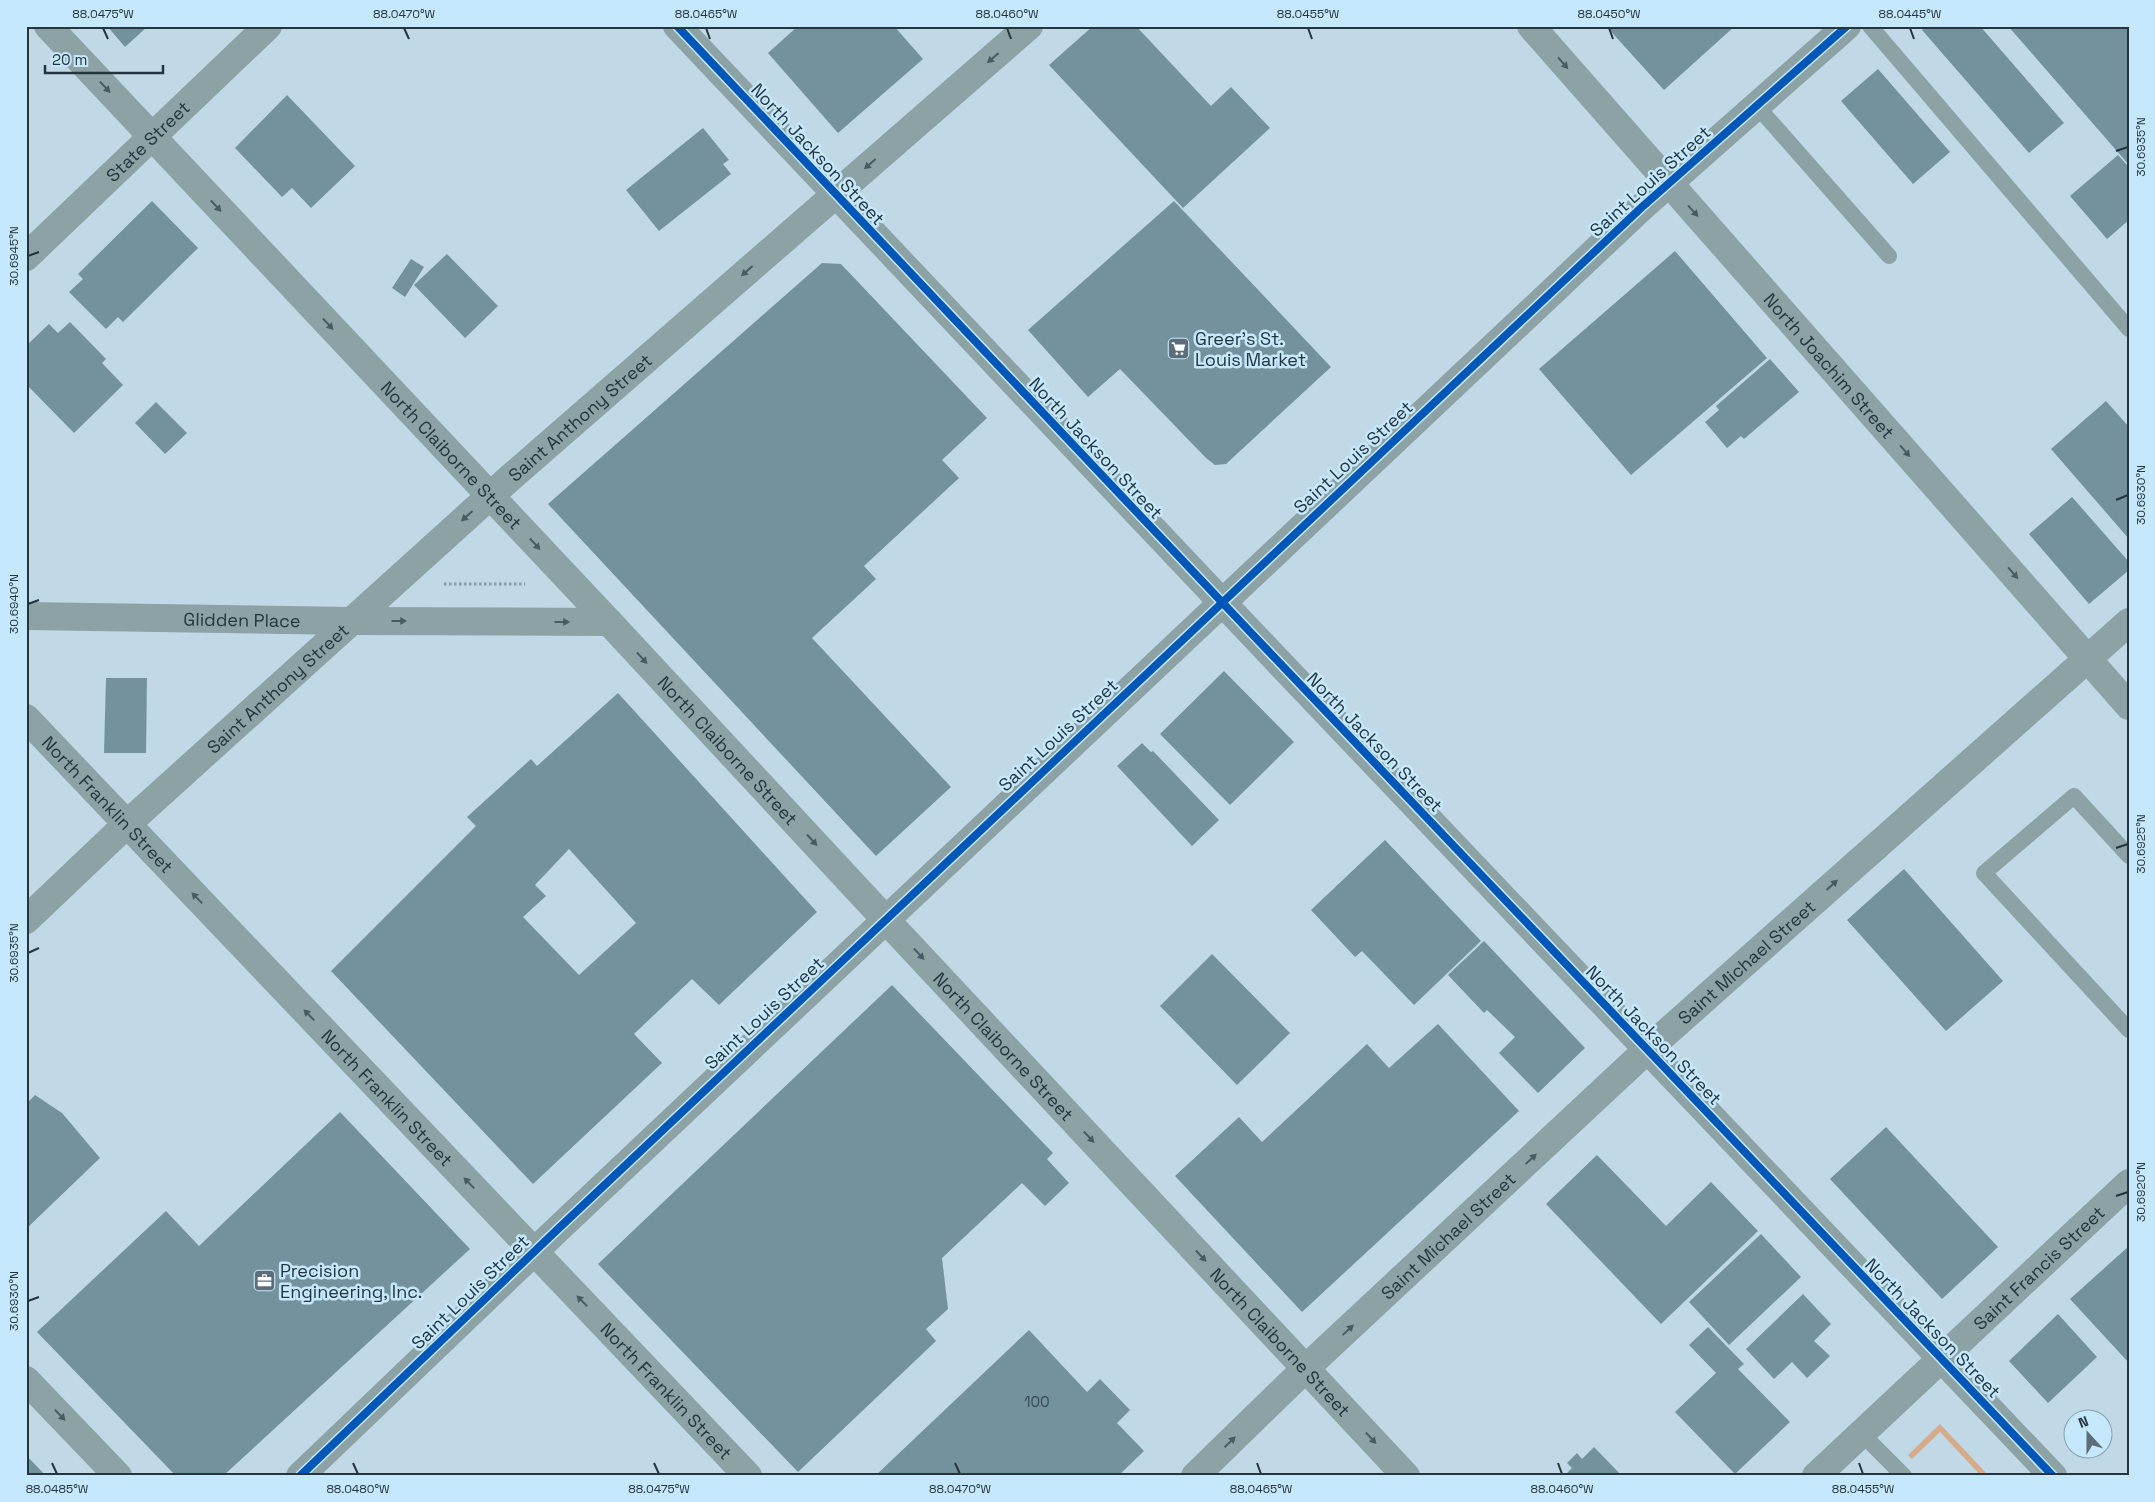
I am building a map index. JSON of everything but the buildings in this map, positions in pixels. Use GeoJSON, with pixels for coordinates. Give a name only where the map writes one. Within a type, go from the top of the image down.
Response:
{"type":"FeatureCollection","features":[{"type":"Feature","properties":{"kind":"street","name":"North Claiborne Street"},"geometry":{"type":"LineString","coordinates":[[48,26],[1406,1476]]}},
{"type":"Feature","properties":{"kind":"street","name":"State Street"},"geometry":{"type":"LineString","coordinates":[[26,257],[268,26]]}},
{"type":"Feature","properties":{"kind":"street","name":"North Jackson Street"},"geometry":{"type":"LineString","coordinates":[[677,26],[1221,602],[2053,1476]]}},
{"type":"Feature","properties":{"kind":"street","name":"Saint Anthony Street"},"geometry":{"type":"LineString","coordinates":[[26,920],[126,824],[490,496],[1030,26]]}},
{"type":"Feature","properties":{"kind":"street","name":"North Joachim Street"},"geometry":{"type":"LineString","coordinates":[[1531,26],[2129,706]]}},
{"type":"Feature","properties":{"kind":"street","name":"Saint Louis Street"},"geometry":{"type":"LineString","coordinates":[[300,1476],[534,1251],[1221,602],[1669,184],[1847,26]]}},
{"type":"Feature","properties":{"kind":"street","name":"Glidden Place"},"geometry":{"type":"LineString","coordinates":[[26,616],[350,621],[608,622]]}},
{"type":"Feature","properties":{"kind":"street","name":"Saint Michael Street"},"geometry":{"type":"LineString","coordinates":[[1196,1476],[1306,1368],[1648,1049],[2129,622]]}},
{"type":"Feature","properties":{"kind":"street","name":"North Franklin Street"},"geometry":{"type":"LineString","coordinates":[[26,718],[748,1476]]}},
{"type":"Feature","properties":{"kind":"street","name":"Saint Francis Street"},"geometry":{"type":"LineString","coordinates":[[1816,1476],[2129,1183]]}},
{"type":"Feature","properties":{"kind":"street"},"geometry":{"type":"LineString","coordinates":[[26,1380],[118,1476]]}},
{"type":"Feature","properties":{"kind":"lane"},"geometry":{"type":"LineString","coordinates":[[1870,26],[2129,329]]}},
{"type":"Feature","properties":{"kind":"lane"},"geometry":{"type":"LineString","coordinates":[[1756,105],[1889,256]]}},
{"type":"Feature","properties":{"kind":"lane"},"geometry":{"type":"LineString","coordinates":[[2129,856],[2074,796],[1984,874],[2129,1030]]}},
{"type":"Feature","properties":{"kind":"lane"},"geometry":{"type":"LineString","coordinates":[[1860,1433],[1904,1476]]}},
{"type":"Feature","properties":{"kind":"path"},"geometry":{"type":"LineString","coordinates":[[438,584],[528,584]]}},
{"type":"Feature","properties":{"kind":"shaded area"},"geometry":{"type":"Polygon","coordinates":[[[1940,1424],[1989,1476],[1981,1476],[1940,1432],[1912,1459],[1908,1455],[1940,1424]]]}},
{"type":"Feature","properties":{"kind":"cycle path"},"geometry":{"type":"LineString","coordinates":[[677,26],[2053,1476]]}},
{"type":"Feature","properties":{"kind":"cycle path"},"geometry":{"type":"LineString","coordinates":[[300,1476],[559,1228],[1642,207],[1847,26]]}},
{"type":"Feature","properties":{"kind":"place","name":"Greer's St. Louis Market"},"geometry":{"type":"Point","coordinates":[1179,348]}},
{"type":"Feature","properties":{"kind":"place","name":"Precision Engineering, Inc."},"geometry":{"type":"Point","coordinates":[264,1280]}}]}
